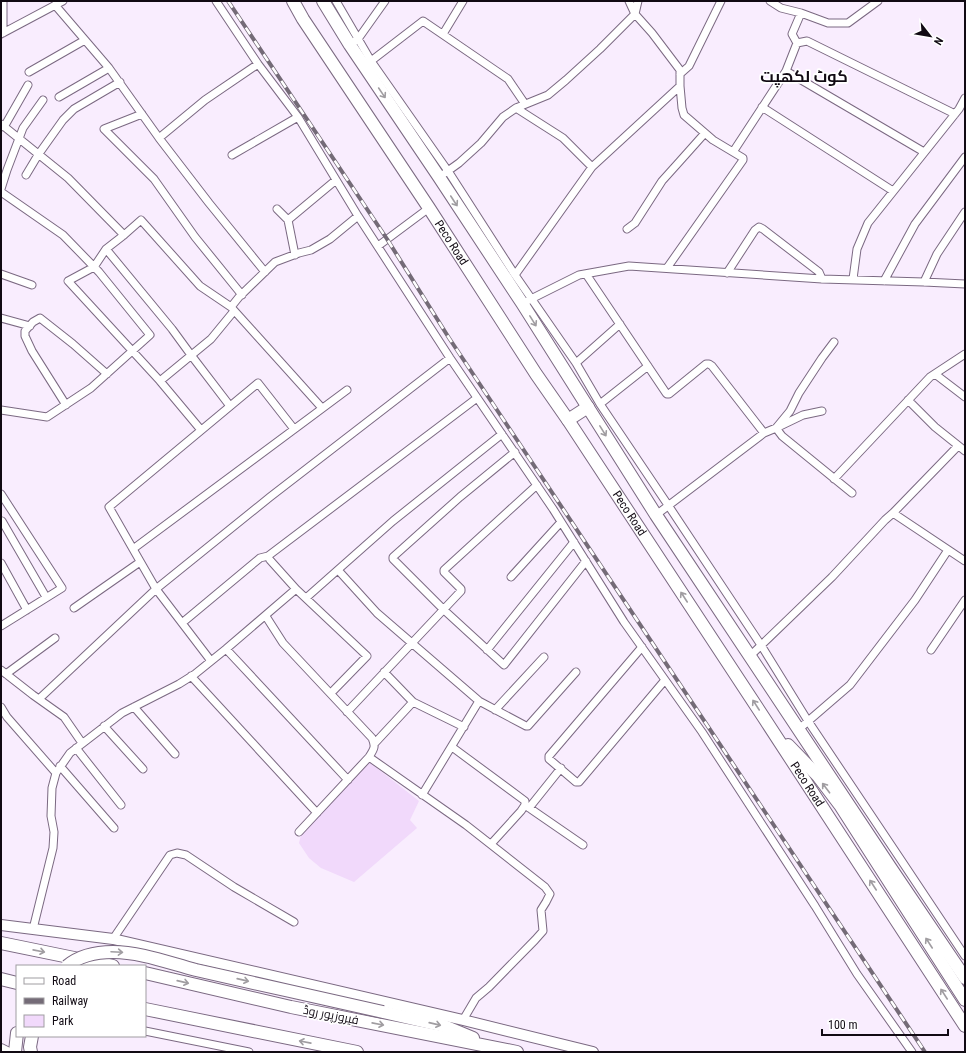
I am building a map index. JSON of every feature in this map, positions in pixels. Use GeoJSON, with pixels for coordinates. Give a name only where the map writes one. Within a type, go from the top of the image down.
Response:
{"type":"FeatureCollection","features":[{"type":"Feature","properties":{"kind":"main road","name":"Peco Road"},"geometry":{"type":"LineString","coordinates":[[293,1],[303,19],[429,208],[536,374],[568,420],[965,1026]]}},
{"type":"Feature","properties":{"kind":"main road","name":"Peco Road"},"geometry":{"type":"LineString","coordinates":[[323,1],[354,42],[444,174],[527,301],[588,407],[656,515],[750,656],[803,725],[890,867],[965,978]]}},
{"type":"Feature","properties":{"kind":"main road"},"geometry":{"type":"LineString","coordinates":[[568,420],[588,407]]}},
{"type":"Feature","properties":{"kind":"main road"},"geometry":{"type":"LineString","coordinates":[[766,721],[818,776],[840,805],[965,1000]]}},
{"type":"Feature","properties":{"kind":"main road"},"geometry":{"type":"LineString","coordinates":[[1,943],[108,965]]}},
{"type":"Feature","properties":{"kind":"main road"},"geometry":{"type":"LineString","coordinates":[[68,965],[82,957],[101,953],[134,953],[179,966],[444,1026],[500,1049]]}},
{"type":"Feature","properties":{"kind":"main road","name":"فیروزپور روڈ"},"geometry":{"type":"LineString","coordinates":[[146,973],[291,1007],[517,1052]]}},
{"type":"Feature","properties":{"kind":"main road"},"geometry":{"type":"LineString","coordinates":[[1,979],[16,983]]}},
{"type":"Feature","properties":{"kind":"main road"},"geometry":{"type":"LineString","coordinates":[[146,1009],[357,1052]]}},
{"type":"Feature","properties":{"kind":"main road"},"geometry":{"type":"LineString","coordinates":[[15,1052],[17,1037]]}},
{"type":"Feature","properties":{"kind":"main road"},"geometry":{"type":"LineString","coordinates":[[31,1052],[30,1047],[32,1037]]}},
{"type":"Feature","properties":{"kind":"street"},"geometry":{"type":"LineString","coordinates":[[3,1],[2,33],[63,1]]}},
{"type":"Feature","properties":{"kind":"street"},"geometry":{"type":"LineString","coordinates":[[216,1],[258,64],[298,117],[358,216],[450,358],[537,485],[624,622],[702,732],[815,906],[857,974],[912,1052]]}},
{"type":"Feature","properties":{"kind":"street"},"geometry":{"type":"LineString","coordinates":[[336,1],[354,42],[372,61],[444,174],[515,275],[527,301],[576,364],[600,404],[761,645],[803,725],[901,860],[965,956]]}},
{"type":"Feature","properties":{"kind":"street"},"geometry":{"type":"LineString","coordinates":[[354,42],[384,1]]}},
{"type":"Feature","properties":{"kind":"street"},"geometry":{"type":"LineString","coordinates":[[444,34],[463,1]]}},
{"type":"Feature","properties":{"kind":"street"},"geometry":{"type":"LineString","coordinates":[[630,1],[635,14],[652,32],[680,70],[680,86],[684,115],[713,140],[743,158],[667,268]]}},
{"type":"Feature","properties":{"kind":"street"},"geometry":{"type":"LineString","coordinates":[[444,174],[459,163],[481,143],[503,117],[516,108],[548,95],[566,80],[635,14],[638,1]]}},
{"type":"Feature","properties":{"kind":"street"},"geometry":{"type":"LineString","coordinates":[[680,74],[689,66],[721,1]]}},
{"type":"Feature","properties":{"kind":"street"},"geometry":{"type":"LineString","coordinates":[[770,1],[781,8],[801,13],[828,23],[848,24],[878,1]]}},
{"type":"Feature","properties":{"kind":"street"},"geometry":{"type":"LineString","coordinates":[[55,5],[109,68],[159,138],[265,272]]}},
{"type":"Feature","properties":{"kind":"street"},"geometry":{"type":"LineString","coordinates":[[733,152],[786,72],[797,43],[792,34],[801,13]]}},
{"type":"Feature","properties":{"kind":"street"},"geometry":{"type":"LineString","coordinates":[[372,61],[423,21],[508,79],[525,104]]}},
{"type":"Feature","properties":{"kind":"street"},"geometry":{"type":"LineString","coordinates":[[29,72],[85,40]]}},
{"type":"Feature","properties":{"kind":"street"},"geometry":{"type":"LineString","coordinates":[[797,43],[807,41],[954,114]]}},
{"type":"Feature","properties":{"kind":"street"},"geometry":{"type":"LineString","coordinates":[[159,138],[205,100],[258,64]]}},
{"type":"Feature","properties":{"kind":"street"},"geometry":{"type":"LineString","coordinates":[[59,97],[109,68]]}},
{"type":"Feature","properties":{"kind":"street"},"geometry":{"type":"LineString","coordinates":[[786,72],[924,152]]}},
{"type":"Feature","properties":{"kind":"street"},"geometry":{"type":"LineString","coordinates":[[26,175],[38,155],[63,120],[74,109],[120,82]]}},
{"type":"Feature","properties":{"kind":"street"},"geometry":{"type":"LineString","coordinates":[[28,85],[3,126],[68,178],[124,235]]}},
{"type":"Feature","properties":{"kind":"street"},"geometry":{"type":"LineString","coordinates":[[515,275],[592,167],[680,86]]}},
{"type":"Feature","properties":{"kind":"street"},"geometry":{"type":"LineString","coordinates":[[852,279],[857,248],[868,223],[965,98]]}},
{"type":"Feature","properties":{"kind":"street"},"geometry":{"type":"LineString","coordinates":[[1,410],[46,417],[91,388],[150,335],[94,267],[63,235],[1,190],[23,128],[43,100]]}},
{"type":"Feature","properties":{"kind":"street"},"geometry":{"type":"LineString","coordinates":[[762,107],[893,191]]}},
{"type":"Feature","properties":{"kind":"street"},"geometry":{"type":"LineString","coordinates":[[516,108],[564,138],[592,167]]}},
{"type":"Feature","properties":{"kind":"street"},"geometry":{"type":"LineString","coordinates":[[142,114],[104,129],[154,180],[195,237],[242,295]]}},
{"type":"Feature","properties":{"kind":"street"},"geometry":{"type":"LineString","coordinates":[[232,154],[298,117]]}},
{"type":"Feature","properties":{"kind":"street"},"geometry":{"type":"LineString","coordinates":[[627,229],[635,223],[662,181],[706,133]]}},
{"type":"Feature","properties":{"kind":"street"},"geometry":{"type":"LineString","coordinates":[[884,280],[915,224],[965,157]]}},
{"type":"Feature","properties":{"kind":"street"},"geometry":{"type":"LineString","coordinates":[[288,220],[336,180]]}},
{"type":"Feature","properties":{"kind":"street"},"geometry":{"type":"LineString","coordinates":[[378,246],[429,208]]}},
{"type":"Feature","properties":{"kind":"street"},"geometry":{"type":"LineString","coordinates":[[278,209],[288,220],[294,254]]}},
{"type":"Feature","properties":{"kind":"street"},"geometry":{"type":"LineString","coordinates":[[924,282],[937,254],[965,212]]}},
{"type":"Feature","properties":{"kind":"street"},"geometry":{"type":"LineString","coordinates":[[160,381],[211,339],[242,295],[275,262],[294,254],[311,250],[330,239],[358,216]]}},
{"type":"Feature","properties":{"kind":"street"},"geometry":{"type":"LineString","coordinates":[[201,430],[160,381],[68,281],[94,267],[106,249],[141,220],[200,286],[232,309],[322,408]]}},
{"type":"Feature","properties":{"kind":"street"},"geometry":{"type":"LineString","coordinates":[[727,273],[755,230],[759,228],[763,229],[819,272],[822,279]]}},
{"type":"Feature","properties":{"kind":"street"},"geometry":{"type":"LineString","coordinates":[[106,249],[172,329],[230,406]]}},
{"type":"Feature","properties":{"kind":"street"},"geometry":{"type":"LineString","coordinates":[[527,301],[579,275],[629,266],[822,279],[965,284]]}},
{"type":"Feature","properties":{"kind":"street"},"geometry":{"type":"LineString","coordinates":[[1,274],[32,285]]}},
{"type":"Feature","properties":{"kind":"street"},"geometry":{"type":"LineString","coordinates":[[586,274],[667,394],[670,394],[706,364],[709,364],[714,368],[764,433]]}},
{"type":"Feature","properties":{"kind":"street"},"geometry":{"type":"LineString","coordinates":[[1,318],[30,326]]}},
{"type":"Feature","properties":{"kind":"street"},"geometry":{"type":"LineString","coordinates":[[66,405],[32,351],[25,336],[25,331],[33,322],[40,318],[73,344],[107,374]]}},
{"type":"Feature","properties":{"kind":"street"},"geometry":{"type":"LineString","coordinates":[[576,364],[620,324]]}},
{"type":"Feature","properties":{"kind":"street"},"geometry":{"type":"LineString","coordinates":[[776,428],[790,411],[799,393],[834,342]]}},
{"type":"Feature","properties":{"kind":"street"},"geometry":{"type":"LineString","coordinates":[[834,479],[930,377],[965,354]]}},
{"type":"Feature","properties":{"kind":"street"},"geometry":{"type":"LineString","coordinates":[[39,700],[156,589],[270,497],[450,358]]}},
{"type":"Feature","properties":{"kind":"street"},"geometry":{"type":"LineString","coordinates":[[600,404],[648,366]]}},
{"type":"Feature","properties":{"kind":"street"},"geometry":{"type":"LineString","coordinates":[[935,374],[965,397]]}},
{"type":"Feature","properties":{"kind":"street"},"geometry":{"type":"LineString","coordinates":[[211,661],[156,589],[109,507],[258,383],[294,429]]}},
{"type":"Feature","properties":{"kind":"street"},"geometry":{"type":"LineString","coordinates":[[133,549],[347,390]]}},
{"type":"Feature","properties":{"kind":"street"},"geometry":{"type":"LineString","coordinates":[[182,623],[260,558],[268,556],[275,551],[477,398]]}},
{"type":"Feature","properties":{"kind":"street"},"geometry":{"type":"LineString","coordinates":[[908,400],[935,427],[965,451]]}},
{"type":"Feature","properties":{"kind":"street"},"geometry":{"type":"LineString","coordinates":[[656,515],[764,433],[803,415],[822,411]]}},
{"type":"Feature","properties":{"kind":"street"},"geometry":{"type":"LineString","coordinates":[[776,428],[782,436],[852,493]]}},
{"type":"Feature","properties":{"kind":"street"},"geometry":{"type":"LineString","coordinates":[[306,598],[393,521],[502,434]]}},
{"type":"Feature","properties":{"kind":"street"},"geometry":{"type":"LineString","coordinates":[[612,446],[624,438]]}},
{"type":"Feature","properties":{"kind":"street"},"geometry":{"type":"LineString","coordinates":[[750,656],[832,577],[885,520],[958,446]]}},
{"type":"Feature","properties":{"kind":"street"},"geometry":{"type":"LineString","coordinates":[[515,452],[460,496],[393,558],[394,561],[444,610],[504,665],[586,562]]}},
{"type":"Feature","properties":{"kind":"street"},"geometry":{"type":"LineString","coordinates":[[629,472],[641,464]]}},
{"type":"Feature","properties":{"kind":"street"},"geometry":{"type":"LineString","coordinates":[[347,712],[444,610],[461,590],[444,572],[444,570],[537,485]]}},
{"type":"Feature","properties":{"kind":"street"},"geometry":{"type":"LineString","coordinates":[[1,494],[62,588],[1,626]]}},
{"type":"Feature","properties":{"kind":"street"},"geometry":{"type":"LineString","coordinates":[[892,513],[965,561]]}},
{"type":"Feature","properties":{"kind":"street"},"geometry":{"type":"LineString","coordinates":[[2,521],[46,597]]}},
{"type":"Feature","properties":{"kind":"street"},"geometry":{"type":"LineString","coordinates":[[511,577],[561,522]]}},
{"type":"Feature","properties":{"kind":"street"},"geometry":{"type":"LineString","coordinates":[[487,650],[574,542]]}},
{"type":"Feature","properties":{"kind":"street"},"geometry":{"type":"LineString","coordinates":[[803,725],[850,685],[915,600],[948,550]]}},
{"type":"Feature","properties":{"kind":"street"},"geometry":{"type":"LineString","coordinates":[[270,560],[306,598],[367,656],[330,693]]}},
{"type":"Feature","properties":{"kind":"street"},"geometry":{"type":"LineString","coordinates":[[74,608],[140,562]]}},
{"type":"Feature","properties":{"kind":"street"},"geometry":{"type":"LineString","coordinates":[[1,563],[27,610]]}},
{"type":"Feature","properties":{"kind":"street"},"geometry":{"type":"LineString","coordinates":[[338,570],[377,613],[480,701],[527,726],[576,672]]}},
{"type":"Feature","properties":{"kind":"street"},"geometry":{"type":"LineString","coordinates":[[33,929],[53,848],[54,832],[51,816],[52,788],[58,770],[70,753],[122,713],[174,687],[191,676],[226,649],[296,588]]}},
{"type":"Feature","properties":{"kind":"street"},"geometry":{"type":"LineString","coordinates":[[931,650],[965,600]]}},
{"type":"Feature","properties":{"kind":"street"},"geometry":{"type":"LineString","coordinates":[[264,617],[267,618],[283,642],[372,738],[374,744],[374,749],[369,757],[299,832]]}},
{"type":"Feature","properties":{"kind":"street"},"geometry":{"type":"LineString","coordinates":[[55,638],[3,672],[64,717],[82,743]]}},
{"type":"Feature","properties":{"kind":"street"},"geometry":{"type":"LineString","coordinates":[[642,647],[549,756],[549,759],[576,782],[579,782],[665,680]]}},
{"type":"Feature","properties":{"kind":"street"},"geometry":{"type":"LineString","coordinates":[[226,649],[348,780]]}},
{"type":"Feature","properties":{"kind":"street"},"geometry":{"type":"LineString","coordinates":[[495,710],[544,657]]}},
{"type":"Feature","properties":{"kind":"street"},"geometry":{"type":"LineString","coordinates":[[384,672],[413,702],[464,727]]}},
{"type":"Feature","properties":{"kind":"street"},"geometry":{"type":"LineString","coordinates":[[191,676],[317,813]]}},
{"type":"Feature","properties":{"kind":"street"},"geometry":{"type":"LineString","coordinates":[[422,795],[480,701]]}},
{"type":"Feature","properties":{"kind":"street"},"geometry":{"type":"LineString","coordinates":[[374,744],[413,702]]}},
{"type":"Feature","properties":{"kind":"street"},"geometry":{"type":"LineString","coordinates":[[1,707],[7,717],[114,828]]}},
{"type":"Feature","properties":{"kind":"street"},"geometry":{"type":"LineString","coordinates":[[134,707],[175,754]]}},
{"type":"Feature","properties":{"kind":"street"},"geometry":{"type":"LineString","coordinates":[[104,726],[143,769]]}},
{"type":"Feature","properties":{"kind":"street"},"geometry":{"type":"LineString","coordinates":[[452,747],[525,801],[527,807],[583,845]]}},
{"type":"Feature","properties":{"kind":"street"},"geometry":{"type":"LineString","coordinates":[[76,748],[121,805]]}},
{"type":"Feature","properties":{"kind":"street"},"geometry":{"type":"LineString","coordinates":[[369,757],[466,825],[544,886],[550,894],[541,910],[543,931],[489,987],[476,998],[463,1020]]}},
{"type":"Feature","properties":{"kind":"street"},"geometry":{"type":"LineString","coordinates":[[491,844],[521,811],[527,807],[561,768]]}},
{"type":"Feature","properties":{"kind":"street"},"geometry":{"type":"LineString","coordinates":[[113,939],[170,855],[177,853],[186,855],[234,887],[294,922]]}},
{"type":"Feature","properties":{"kind":"street"},"geometry":{"type":"LineString","coordinates":[[890,867],[901,860]]}},
{"type":"Feature","properties":{"kind":"street"},"geometry":{"type":"LineString","coordinates":[[1,925],[113,939],[463,1020],[593,1052]]}},
{"type":"Feature","properties":{"kind":"street"},"geometry":{"type":"LineString","coordinates":[[146,1031],[249,1052]]}},
{"type":"Feature","properties":{"kind":"street"},"geometry":{"type":"LineString","coordinates":[[1,1048],[7,1052]]}},
{"type":"Feature","properties":{"kind":"green space"},"geometry":{"type":"Polygon","coordinates":[[[369,762],[419,801],[410,820],[417,828],[354,882],[321,868],[309,858],[299,843],[301,835],[369,762]]]}},
{"type":"Feature","properties":{"kind":"railway"},"geometry":{"type":"LineString","coordinates":[[228,1],[387,239],[449,338],[925,1052]]}},
{"type":"Feature","properties":{"kind":"district","name":"کوٹ لکھپت"},"geometry":{"type":"Point","coordinates":[804,76]}}]}
